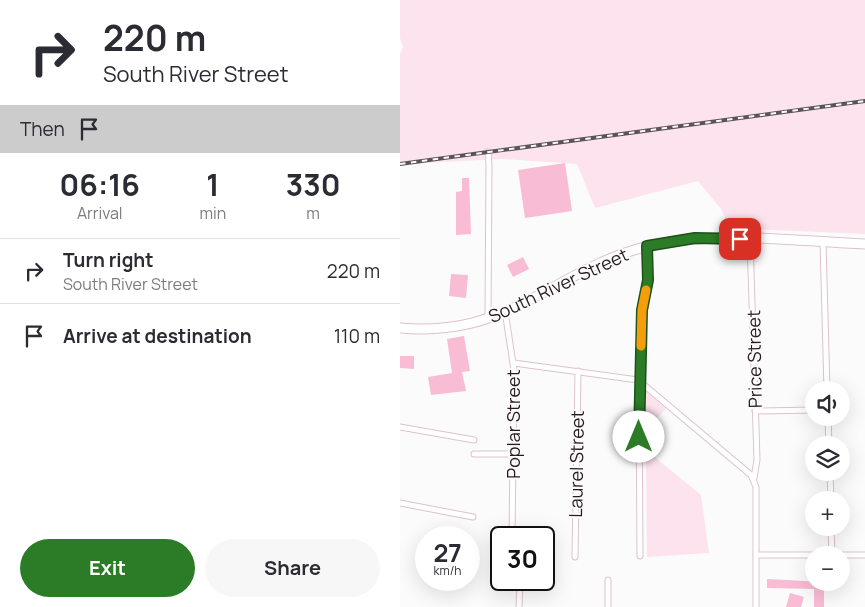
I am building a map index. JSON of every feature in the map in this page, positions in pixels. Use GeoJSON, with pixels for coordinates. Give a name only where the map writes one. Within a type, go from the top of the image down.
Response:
{"type":"FeatureCollection","features":[{"type":"Feature","properties":{"kind":"main road","name":"South River Street"},"geometry":{"type":"LineString","coordinates":[[400,328],[448,328],[488,318],[601,263],[647,246],[695,238],[865,244]]}},
{"type":"Feature","properties":{"kind":"street"},"geometry":{"type":"LineString","coordinates":[[488,152],[490,164],[488,318]]}},
{"type":"Feature","properties":{"kind":"street","name":"Price Street"},"geometry":{"type":"LineString","coordinates":[[750,239],[757,460],[754,478],[756,487],[756,607]]}},
{"type":"Feature","properties":{"kind":"street"},"geometry":{"type":"LineString","coordinates":[[823,242],[827,381]]}},
{"type":"Feature","properties":{"kind":"street"},"geometry":{"type":"LineString","coordinates":[[640,556],[640,381],[642,310],[648,280],[647,246]]}},
{"type":"Feature","properties":{"kind":"street","name":"Poplar Street"},"geometry":{"type":"LineString","coordinates":[[504,311],[514,363],[512,526]]}},
{"type":"Feature","properties":{"kind":"street"},"geometry":{"type":"LineString","coordinates":[[514,363],[628,377],[640,381],[754,478]]}},
{"type":"Feature","properties":{"kind":"street","name":"Laurel Street"},"geometry":{"type":"LineString","coordinates":[[575,557],[578,371]]}},
{"type":"Feature","properties":{"kind":"street"},"geometry":{"type":"LineString","coordinates":[[755,411],[805,410]]}},
{"type":"Feature","properties":{"kind":"street"},"geometry":{"type":"LineString","coordinates":[[400,427],[474,440]]}},
{"type":"Feature","properties":{"kind":"street"},"geometry":{"type":"LineString","coordinates":[[474,454],[513,454]]}},
{"type":"Feature","properties":{"kind":"street"},"geometry":{"type":"LineString","coordinates":[[400,503],[474,517]]}},
{"type":"Feature","properties":{"kind":"street"},"geometry":{"type":"LineString","coordinates":[[756,555],[805,555]]}},
{"type":"Feature","properties":{"kind":"street"},"geometry":{"type":"LineString","coordinates":[[850,555],[865,555]]}},
{"type":"Feature","properties":{"kind":"street"},"geometry":{"type":"LineString","coordinates":[[608,580],[608,607]]}},
{"type":"Feature","properties":{"kind":"street"},"geometry":{"type":"LineString","coordinates":[[519,607],[520,591]]}},
{"type":"Feature","properties":{"kind":"shaded area"},"geometry":{"type":"Polygon","coordinates":[[[400,0],[865,0],[865,234],[730,228],[721,209],[698,181],[595,208],[577,164],[503,159],[400,164],[400,54],[403,47],[400,38],[400,0]]]}},
{"type":"Feature","properties":{"kind":"shaded area"},"geometry":{"type":"Polygon","coordinates":[[[644,390],[666,408],[645,433],[644,390]]]}},
{"type":"Feature","properties":{"kind":"shaded area"},"geometry":{"type":"Polygon","coordinates":[[[646,450],[701,495],[709,553],[647,557],[646,450]]]}},
{"type":"Feature","properties":{"kind":"building"},"geometry":{"type":"Polygon","coordinates":[[[565,163],[572,211],[525,218],[518,170],[565,163]]]}},
{"type":"Feature","properties":{"kind":"building"},"geometry":{"type":"Polygon","coordinates":[[[462,178],[469,178],[471,234],[456,235],[456,192],[462,191],[462,178]]]}},
{"type":"Feature","properties":{"kind":"building"},"geometry":{"type":"Polygon","coordinates":[[[523,257],[529,269],[513,277],[507,265],[523,257]]]}},
{"type":"Feature","properties":{"kind":"building"},"geometry":{"type":"Polygon","coordinates":[[[451,274],[468,275],[466,298],[449,296],[451,274]]]}},
{"type":"Feature","properties":{"kind":"building"},"geometry":{"type":"Polygon","coordinates":[[[464,336],[470,371],[462,372],[466,391],[431,395],[428,377],[452,373],[447,339],[464,336]]]}},
{"type":"Feature","properties":{"kind":"building"},"geometry":{"type":"Polygon","coordinates":[[[400,356],[414,356],[414,369],[400,368],[400,356]]]}},
{"type":"Feature","properties":{"kind":"building"},"geometry":{"type":"Polygon","coordinates":[[[767,579],[805,581],[805,589],[767,588],[767,579]]]}},
{"type":"Feature","properties":{"kind":"building"},"geometry":{"type":"Polygon","coordinates":[[[814,591],[824,591],[824,607],[814,607],[814,591]]]}},
{"type":"Feature","properties":{"kind":"building"},"geometry":{"type":"Polygon","coordinates":[[[790,593],[804,597],[801,607],[786,607],[790,593]]]}},
{"type":"Feature","properties":{"kind":"railway"},"geometry":{"type":"LineString","coordinates":[[400,164],[865,101]]}},
{"type":"Feature","properties":{"kind":"slow traffic"},"geometry":{"type":"LineString","coordinates":[[641,346],[642,310],[646,290]]}},
{"type":"Feature","properties":{"kind":"route"},"geometry":{"type":"LineString","coordinates":[[639,437],[642,310],[648,280],[647,246],[695,238],[740,239]]}}]}
